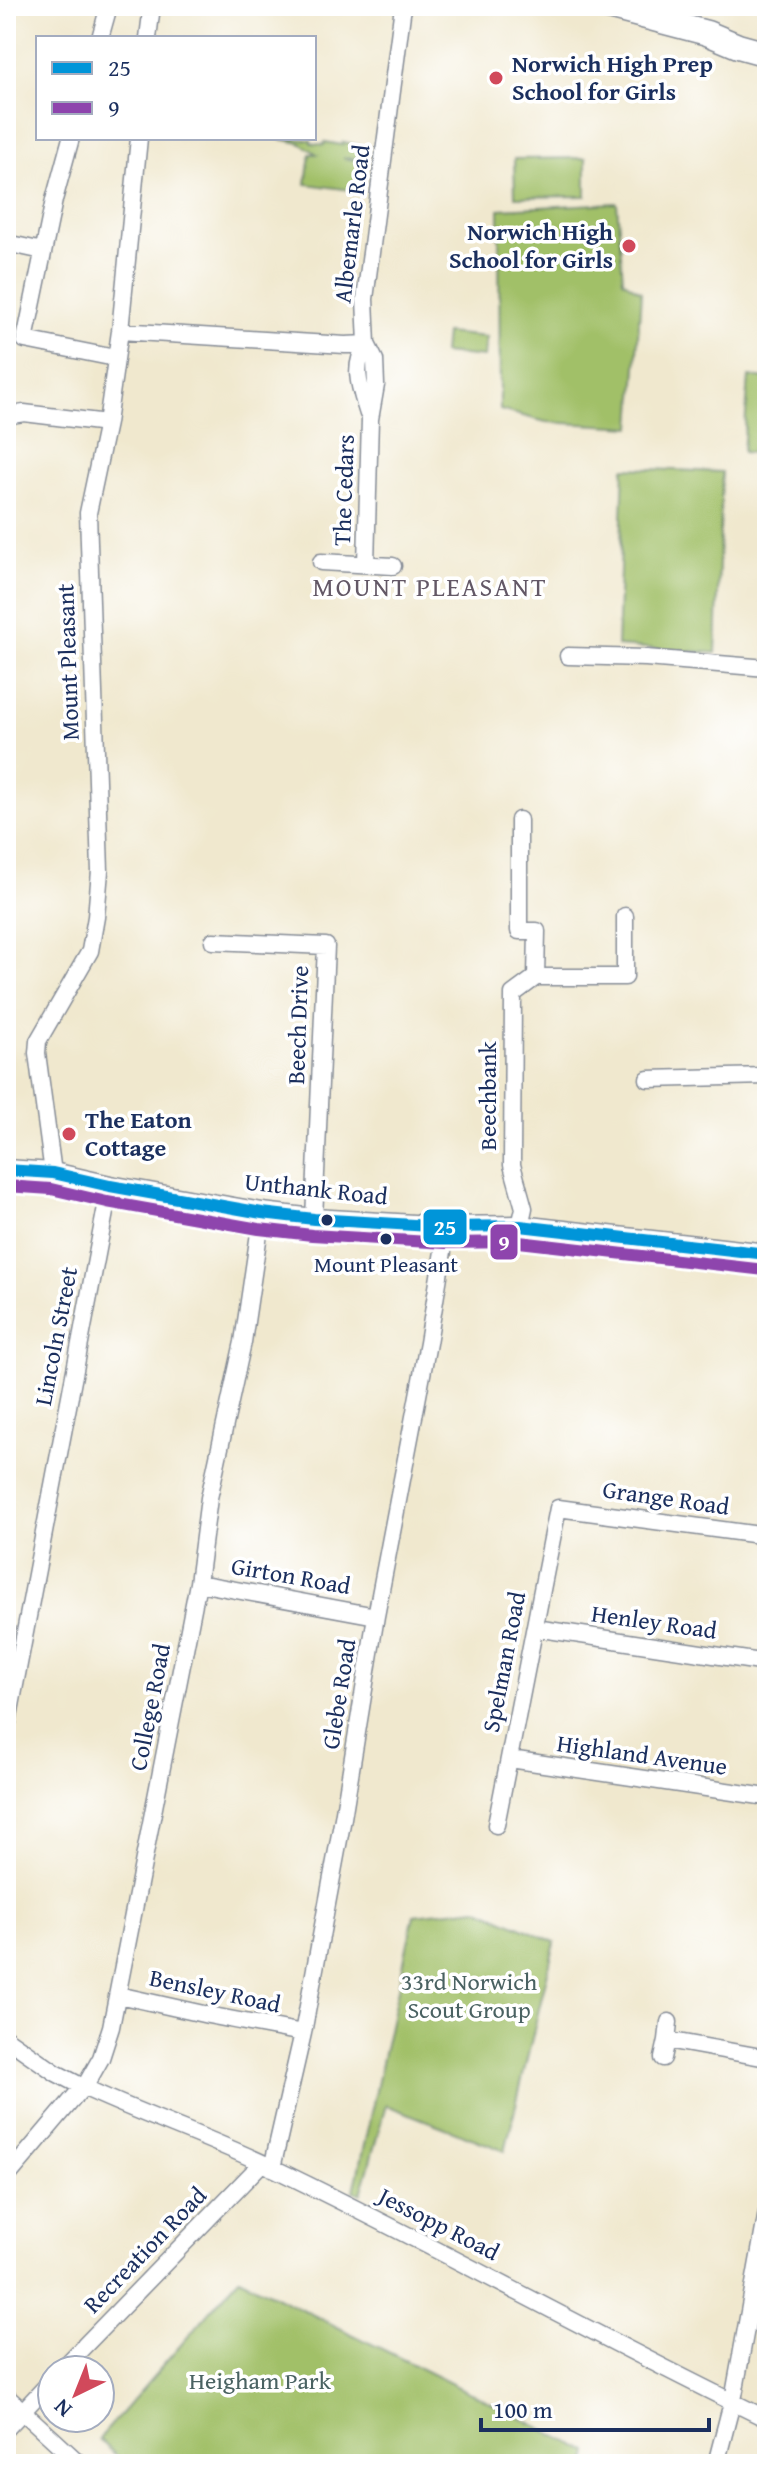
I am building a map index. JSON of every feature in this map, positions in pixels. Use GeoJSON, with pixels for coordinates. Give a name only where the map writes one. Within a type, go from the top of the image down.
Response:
{"type":"FeatureCollection","features":[{"type":"Feature","properties":{"kind":"main road"},"geometry":{"type":"LineString","coordinates":[[604,6],[707,33],[767,40]]}},
{"type":"Feature","properties":{"kind":"main road"},"geometry":{"type":"LineString","coordinates":[[707,33],[767,54]]}},
{"type":"Feature","properties":{"kind":"street"},"geometry":{"type":"LineString","coordinates":[[101,36],[109,6]]}},
{"type":"Feature","properties":{"kind":"street"},"geometry":{"type":"LineString","coordinates":[[148,36],[152,6]]}},
{"type":"Feature","properties":{"kind":"street","name":"Albemarle Road"},"geometry":{"type":"LineString","coordinates":[[367,344],[365,299],[403,6]]}},
{"type":"Feature","properties":{"kind":"street"},"geometry":{"type":"LineString","coordinates":[[70,140],[54,200],[25,340],[115,358]]}},
{"type":"Feature","properties":{"kind":"street","name":"Mount Pleasant"},"geometry":{"type":"LineString","coordinates":[[53,1173],[37,1053],[38,1041],[90,951],[96,917],[100,871],[87,532],[90,495],[107,423],[120,331],[139,140]]}},
{"type":"Feature","properties":{"kind":"street"},"geometry":{"type":"LineString","coordinates":[[6,243],[43,251]]}},
{"type":"Feature","properties":{"kind":"street"},"geometry":{"type":"LineString","coordinates":[[120,331],[367,344]]}},
{"type":"Feature","properties":{"kind":"street","name":"The Cedars"},"geometry":{"type":"LineString","coordinates":[[366,564],[370,419],[376,385],[375,360],[367,344]]}},
{"type":"Feature","properties":{"kind":"street"},"geometry":{"type":"LineString","coordinates":[[6,416],[24,413],[107,423]]}},
{"type":"Feature","properties":{"kind":"street","name":"The Cedars"},"geometry":{"type":"LineString","coordinates":[[321,562],[393,566]]}},
{"type":"Feature","properties":{"kind":"street"},"geometry":{"type":"LineString","coordinates":[[568,656],[646,658],[767,668]]}},
{"type":"Feature","properties":{"kind":"street"},"geometry":{"type":"LineString","coordinates":[[519,820],[519,931],[537,931],[536,977],[625,977],[625,916]]}},
{"type":"Feature","properties":{"kind":"street","name":"Beech Drive"},"geometry":{"type":"LineString","coordinates":[[213,941],[326,946],[314,1219]]}},
{"type":"Feature","properties":{"kind":"street","name":"Beechbank"},"geometry":{"type":"LineString","coordinates":[[520,1226],[524,1208],[512,1165],[513,994],[536,977]]}},
{"type":"Feature","properties":{"kind":"street"},"geometry":{"type":"LineString","coordinates":[[648,1079],[767,1076]]}},
{"type":"Feature","properties":{"kind":"street","name":"Unthank Road"},"geometry":{"type":"LineString","coordinates":[[6,1170],[53,1173],[262,1213],[314,1219],[447,1227],[520,1226],[767,1254]]}},
{"type":"Feature","properties":{"kind":"street","name":"Lincoln Street"},"geometry":{"type":"LineString","coordinates":[[6,1732],[110,1186]]}},
{"type":"Feature","properties":{"kind":"street","name":"College Road"},"geometry":{"type":"LineString","coordinates":[[6,2178],[83,2087],[101,2058],[118,1995],[198,1583],[209,1498],[243,1342],[262,1213]]}},
{"type":"Feature","properties":{"kind":"street","name":"Glebe Road"},"geometry":{"type":"LineString","coordinates":[[267,2166],[303,2033],[447,1227]]}},
{"type":"Feature","properties":{"kind":"street","name":"Grange Road"},"geometry":{"type":"LineString","coordinates":[[558,1508],[767,1536]]}},
{"type":"Feature","properties":{"kind":"street","name":"Spelman Road"},"geometry":{"type":"LineString","coordinates":[[497,1825],[558,1508]]}},
{"type":"Feature","properties":{"kind":"street","name":"Girton Road"},"geometry":{"type":"LineString","coordinates":[[198,1583],[376,1616]]}},
{"type":"Feature","properties":{"kind":"street","name":"Henley Road"},"geometry":{"type":"LineString","coordinates":[[535,1628],[767,1663]]}},
{"type":"Feature","properties":{"kind":"street","name":"Highland Avenue"},"geometry":{"type":"LineString","coordinates":[[510,1759],[767,1797]]}},
{"type":"Feature","properties":{"kind":"street","name":"Bensley Road"},"geometry":{"type":"LineString","coordinates":[[118,1995],[303,2033]]}},
{"type":"Feature","properties":{"kind":"street"},"geometry":{"type":"LineString","coordinates":[[663,2058],[669,2022]]}},
{"type":"Feature","properties":{"kind":"street","name":"Jessopp Road"},"geometry":{"type":"LineString","coordinates":[[6,2038],[56,2073],[83,2087],[267,2166],[767,2419]]}},
{"type":"Feature","properties":{"kind":"street"},"geometry":{"type":"LineString","coordinates":[[667,2040],[767,2058]]}},
{"type":"Feature","properties":{"kind":"street","name":"Recreation Road"},"geometry":{"type":"LineString","coordinates":[[77,2354],[267,2166]]}},
{"type":"Feature","properties":{"kind":"street"},"geometry":{"type":"LineString","coordinates":[[716,2464],[732,2402],[767,2212]]}},
{"type":"Feature","properties":{"kind":"street"},"geometry":{"type":"LineString","coordinates":[[6,2396],[80,2464]]}},
{"type":"Feature","properties":{"kind":"street"},"geometry":{"type":"LineString","coordinates":[[6,2429],[36,2397]]}},
{"type":"Feature","properties":{"kind":"green space"},"geometry":{"type":"Polygon","coordinates":[[[285,140],[311,140],[311,143],[324,145],[325,142],[342,145],[343,142],[363,146],[362,159],[343,158],[362,161],[358,191],[306,184],[310,154],[317,154],[300,143],[285,140]]]}},
{"type":"Feature","properties":{"kind":"green space"},"geometry":{"type":"Polygon","coordinates":[[[586,158],[586,196],[515,197],[514,159],[586,158]]]}},
{"type":"Feature","properties":{"kind":"green space"},"geometry":{"type":"Polygon","coordinates":[[[617,203],[623,280],[641,292],[632,427],[546,422],[500,410],[499,209],[617,203]]]}},
{"type":"Feature","properties":{"kind":"green space"},"geometry":{"type":"Polygon","coordinates":[[[445,333],[486,337],[484,357],[443,353],[445,333]]]}},
{"type":"Feature","properties":{"kind":"green space"},"geometry":{"type":"Polygon","coordinates":[[[749,377],[767,379],[767,454],[743,452],[749,377]]]}},
{"type":"Feature","properties":{"kind":"green space"},"geometry":{"type":"Polygon","coordinates":[[[624,468],[722,472],[716,653],[617,646],[624,468]]]}},
{"type":"Feature","properties":{"kind":"green space","name":"33rd Norwich Scout Group"},"geometry":{"type":"Polygon","coordinates":[[[477,1908],[555,1942],[505,2151],[386,2105],[361,2194],[354,2191],[414,1915],[477,1908]]]}},
{"type":"Feature","properties":{"kind":"green space","name":"Heigham Park"},"geometry":{"type":"Polygon","coordinates":[[[239,2278],[589,2452],[587,2464],[125,2464],[99,2439],[103,2434],[116,2434],[116,2419],[239,2278]]]}},
{"type":"Feature","properties":{"kind":"transit line","name":"25"},"geometry":{"type":"LineString","coordinates":[[6,1170],[53,1173],[262,1213],[314,1219],[447,1227],[520,1226],[767,1254]]}},
{"type":"Feature","properties":{"kind":"transit line","name":"9"},"geometry":{"type":"LineString","coordinates":[[6,1186],[51,1189],[259,1229],[312,1235],[446,1243],[519,1242],[765,1270]]}},
{"type":"Feature","properties":{"kind":"place","name":"Norwich High Prep School for Girls"},"geometry":{"type":"Point","coordinates":[496,78]}},
{"type":"Feature","properties":{"kind":"place","name":"Norwich High School for Girls"},"geometry":{"type":"Point","coordinates":[629,246]}},
{"type":"Feature","properties":{"kind":"place","name":"The Eaton Cottage"},"geometry":{"type":"Point","coordinates":[69,1134]}},
{"type":"Feature","properties":{"kind":"place","name":"Mount Pleasant"},"geometry":{"type":"Point","coordinates":[386,1239]}},
{"type":"Feature","properties":{"kind":"district","name":"MOUNT PLEASANT"},"geometry":{"type":"Point","coordinates":[430,587]}}]}
